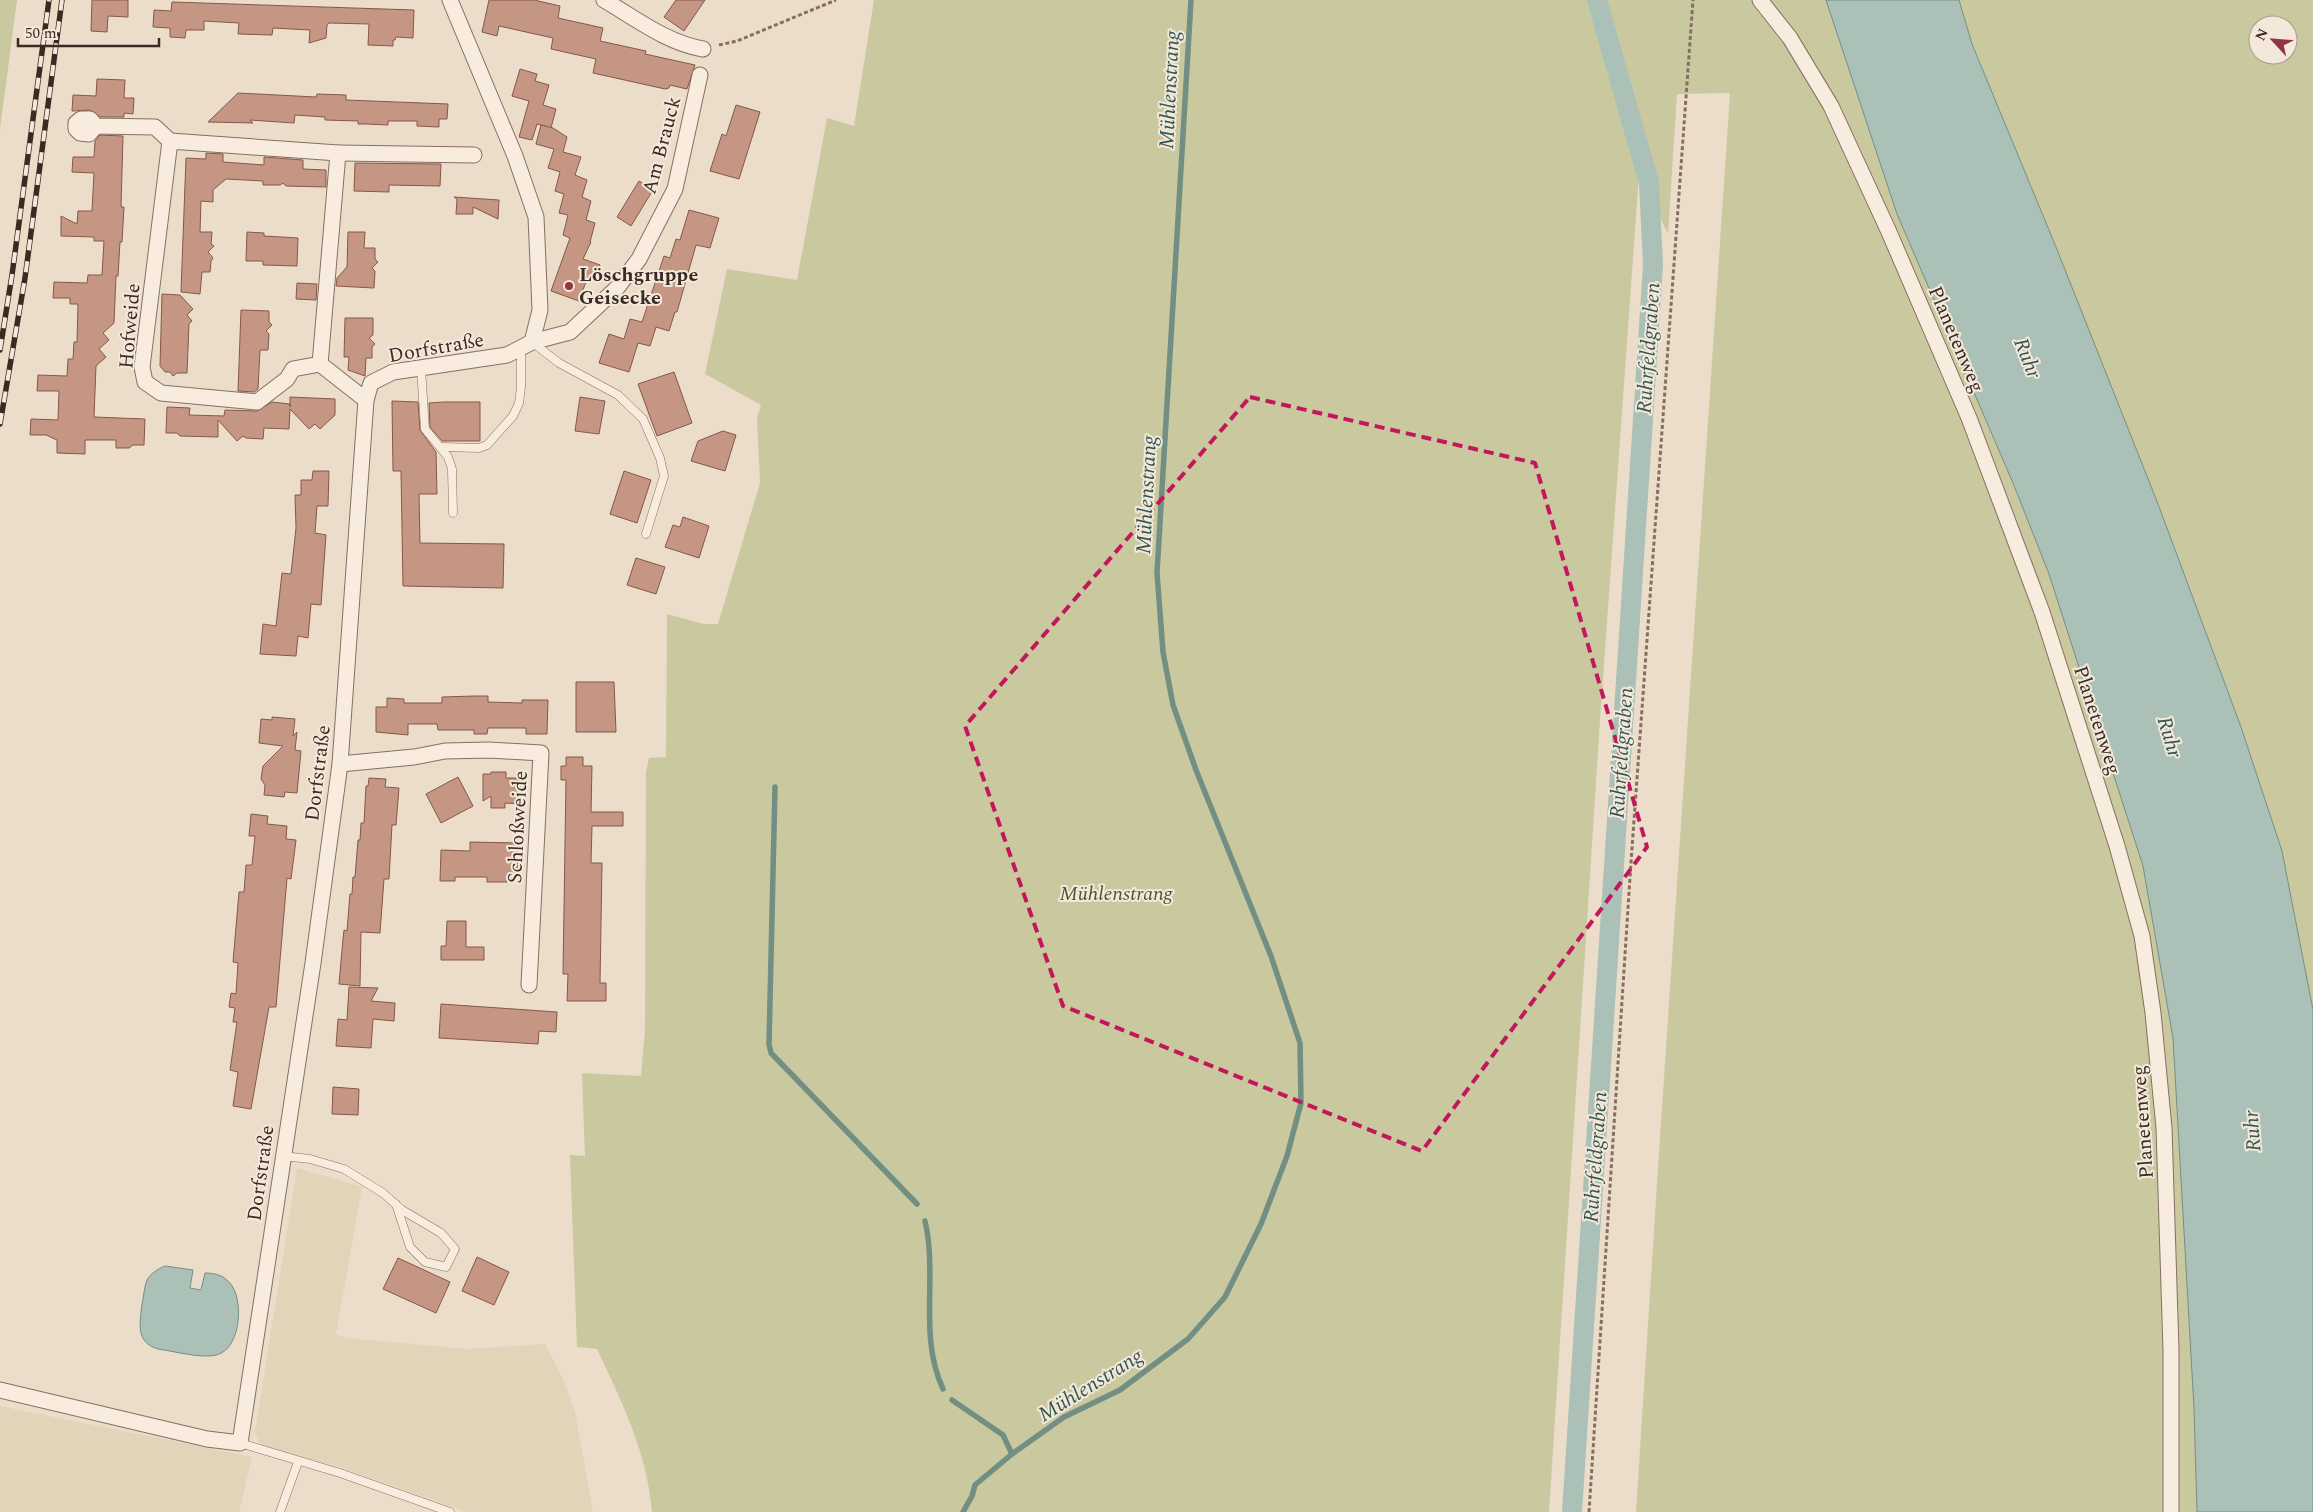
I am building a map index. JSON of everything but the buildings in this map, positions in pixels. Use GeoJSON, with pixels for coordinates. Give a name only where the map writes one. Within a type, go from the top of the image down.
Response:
{"type":"FeatureCollection","features":[{"type":"Feature","properties":{"kind":"street"},"geometry":{"type":"LineString","coordinates":[[450,0],[514,156],[536,217],[540,310],[526,345]]}},
{"type":"Feature","properties":{"kind":"street"},"geometry":{"type":"LineString","coordinates":[[604,0],[674,41],[689,47],[703,49]]}},
{"type":"Feature","properties":{"kind":"street","name":"Planetenweg"},"geometry":{"type":"LineString","coordinates":[[1760,0],[1790,38],[1831,106],[1889,232],[1969,418],[2042,612],[2114,837],[2142,936],[2153,1013],[2164,1128],[2172,1512]]}},
{"type":"Feature","properties":{"kind":"street","name":"Am Brauck"},"geometry":{"type":"LineString","coordinates":[[526,345],[570,332],[617,288],[639,259],[675,189],[700,76]]}},
{"type":"Feature","properties":{"kind":"street"},"geometry":{"type":"LineString","coordinates":[[96,126],[155,127],[170,142],[338,153],[474,154]]}},
{"type":"Feature","properties":{"kind":"street","name":"Hofweide"},"geometry":{"type":"LineString","coordinates":[[170,142],[142,368],[145,382],[161,393],[256,402],[287,379],[293,369],[320,364]]}},
{"type":"Feature","properties":{"kind":"street"},"geometry":{"type":"LineString","coordinates":[[338,153],[320,364],[366,400]]}},
{"type":"Feature","properties":{"kind":"street","name":"Dorfstraße"},"geometry":{"type":"LineString","coordinates":[[240,1443],[313,963],[340,764],[366,400],[371,383],[393,372],[507,355],[526,345]]}},
{"type":"Feature","properties":{"kind":"street","name":"Schloßweide"},"geometry":{"type":"LineString","coordinates":[[340,764],[414,757],[445,751],[489,750],[541,753],[529,984]]}},
{"type":"Feature","properties":{"kind":"street"},"geometry":{"type":"LineString","coordinates":[[0,1390],[207,1439],[240,1443]]}},
{"type":"Feature","properties":{"kind":"lane"},"geometry":{"type":"LineString","coordinates":[[442,447],[479,448],[487,445],[513,416],[519,403],[526,345],[618,395],[643,419],[660,458],[664,476],[646,534]]}},
{"type":"Feature","properties":{"kind":"lane"},"geometry":{"type":"LineString","coordinates":[[421,368],[425,429],[431,438],[442,447],[448,457],[452,469],[453,513]]}},
{"type":"Feature","properties":{"kind":"lane"},"geometry":{"type":"LineString","coordinates":[[283,1156],[310,1159],[344,1169],[383,1193],[396,1204],[441,1233],[455,1249],[446,1267],[425,1262],[410,1248],[396,1204]]}},
{"type":"Feature","properties":{"kind":"lane"},"geometry":{"type":"LineString","coordinates":[[240,1443],[298,1462],[340,1473],[450,1512]]}},
{"type":"Feature","properties":{"kind":"lane"},"geometry":{"type":"LineString","coordinates":[[280,1512],[298,1462]]}},
{"type":"Feature","properties":{"kind":"path"},"geometry":{"type":"LineString","coordinates":[[703,49],[737,41],[836,0]]}},
{"type":"Feature","properties":{"kind":"path"},"geometry":{"type":"LineString","coordinates":[[1589,1512],[1631,862],[1692,0]]}},
{"type":"Feature","properties":{"kind":"highlighted area"},"geometry":{"type":"Polygon","coordinates":[[[1250,397],[1535,463],[1647,847],[1422,1151],[1063,1006],[965,726],[1250,397]]]}},
{"type":"Feature","properties":{"kind":"shaded area"},"geometry":{"type":"Polygon","coordinates":[[[297,1168],[362,1187],[336,1334],[346,1338],[468,1349],[545,1344],[564,1381],[575,1412],[593,1512],[467,1512],[340,1467],[263,1448],[255,1432],[297,1168]]]}},
{"type":"Feature","properties":{"kind":"shaded area"},"geometry":{"type":"Polygon","coordinates":[[[0,1406],[252,1457],[239,1512],[0,1512],[0,1406]]]}},
{"type":"Feature","properties":{"kind":"green space"},"geometry":{"type":"Polygon","coordinates":[[[0,0],[17,0],[0,129],[0,0]]]}},
{"type":"Feature","properties":{"kind":"green space","name":"Mühlenstrang"},"geometry":{"type":"Polygon","coordinates":[[[874,0],[1826,0],[1897,214],[2013,483],[2049,574],[2143,866],[2173,1038],[2194,1408],[2197,1512],[1636,1512],[1730,93],[1677,94],[1668,234],[1639,174],[1600,720],[1549,1512],[652,1512],[645,1469],[639,1448],[615,1388],[597,1349],[577,1347],[570,1155],[585,1156],[582,1073],[641,1076],[645,1030],[646,772],[649,758],[666,757],[667,614],[704,624],[718,624],[760,483],[757,418],[761,405],[705,374],[727,269],[797,280],[827,118],[854,126],[874,0]]]}},
{"type":"Feature","properties":{"kind":"green space"},"geometry":{"type":"Polygon","coordinates":[[[1959,0],[2313,0],[2313,1010],[2282,851],[2241,727],[2158,504],[2056,247],[1972,44],[1959,0]]]}},
{"type":"Feature","properties":{"kind":"water","name":"Ruhr"},"geometry":{"type":"Polygon","coordinates":[[[1826,0],[1959,0],[1972,44],[2056,247],[2158,504],[2241,727],[2282,851],[2313,1010],[2313,1512],[2197,1512],[2194,1408],[2173,1038],[2143,866],[2049,574],[2013,483],[1897,214],[1826,0]]]}},
{"type":"Feature","properties":{"kind":"water"},"geometry":{"type":"Polygon","coordinates":[[[165,1266],[193,1270],[190,1288],[201,1290],[205,1273],[218,1275],[229,1282],[234,1290],[239,1311],[235,1334],[231,1344],[224,1351],[210,1356],[158,1349],[151,1346],[142,1337],[140,1325],[145,1286],[151,1275],[165,1266]]]}},
{"type":"Feature","properties":{"kind":"waterway","name":"Mühlenstrang"},"geometry":{"type":"LineString","coordinates":[[963,1512],[972,1496],[975,1485],[1012,1454],[1064,1417],[1120,1390],[1188,1339],[1225,1297],[1261,1224],[1287,1156],[1301,1103],[1300,1043],[1271,956],[1196,770],[1173,705],[1163,652],[1157,573],[1191,0]]}},
{"type":"Feature","properties":{"kind":"waterway","name":"Ruhrfeldgraben"},"geometry":{"type":"LineString","coordinates":[[1572,1512],[1653,265],[1649,183],[1597,0]]}},
{"type":"Feature","properties":{"kind":"waterway"},"geometry":{"type":"LineString","coordinates":[[775,787],[769,1044],[771,1053],[917,1204]]}},
{"type":"Feature","properties":{"kind":"waterway"},"geometry":{"type":"LineString","coordinates":[[925,1221],[930,1263],[931,1348],[943,1389]]}},
{"type":"Feature","properties":{"kind":"waterway"},"geometry":{"type":"LineString","coordinates":[[952,1400],[1003,1435],[1012,1454]]}},
{"type":"Feature","properties":{"kind":"railway"},"geometry":{"type":"LineString","coordinates":[[0,350],[49,0]]}},
{"type":"Feature","properties":{"kind":"railway"},"geometry":{"type":"LineString","coordinates":[[0,424],[25,278],[62,0]]}},
{"type":"Feature","properties":{"kind":"place","name":"Löschgruppe Geisecke"},"geometry":{"type":"Point","coordinates":[569,286]}}]}
